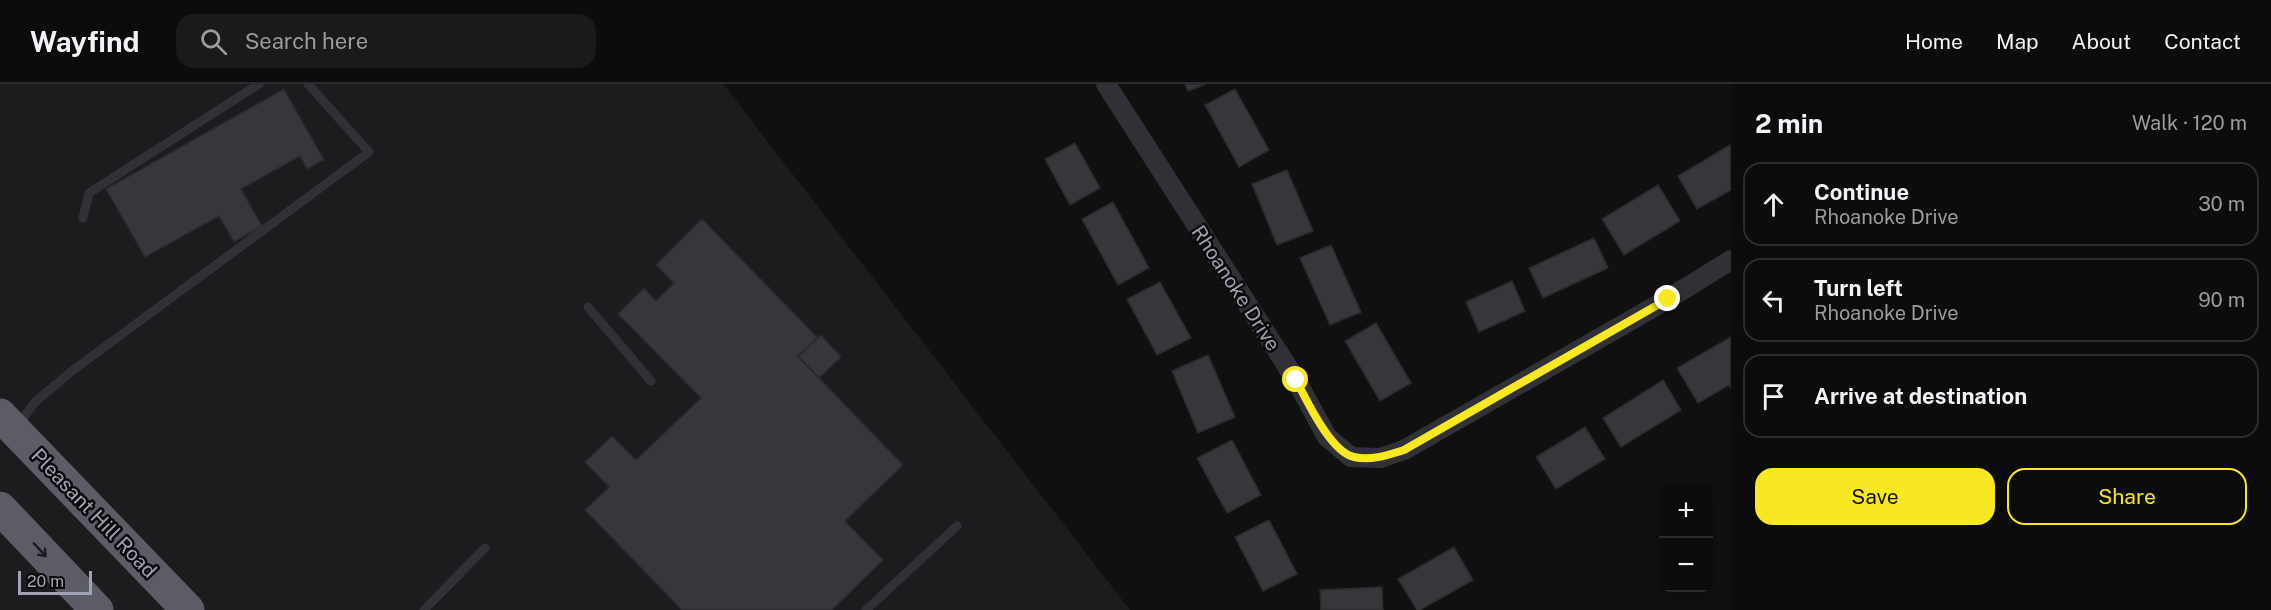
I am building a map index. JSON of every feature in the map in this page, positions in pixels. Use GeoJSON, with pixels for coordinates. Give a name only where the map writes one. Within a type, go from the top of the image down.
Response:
{"type":"FeatureCollection","features":[{"type":"Feature","properties":{"kind":"highway","name":"Pleasant Hill Road"},"geometry":{"type":"LineString","coordinates":[[7,423],[188,610]]}},
{"type":"Feature","properties":{"kind":"highway"},"geometry":{"type":"LineString","coordinates":[[0,508],[96,610]]}},
{"type":"Feature","properties":{"kind":"street","name":"Rhoanoke Drive"},"geometry":{"type":"LineString","coordinates":[[1106,84],[1296,380],[1327,437],[1351,457],[1380,458],[1404,450],[1668,299],[1731,260]]}},
{"type":"Feature","properties":{"kind":"lane"},"geometry":{"type":"LineString","coordinates":[[83,218],[89,193],[259,84]]}},
{"type":"Feature","properties":{"kind":"lane"},"geometry":{"type":"LineString","coordinates":[[7,423],[72,371],[369,152],[308,84]]}},
{"type":"Feature","properties":{"kind":"lane"},"geometry":{"type":"LineString","coordinates":[[588,307],[651,381]]}},
{"type":"Feature","properties":{"kind":"lane"},"geometry":{"type":"LineString","coordinates":[[866,610],[957,526]]}},
{"type":"Feature","properties":{"kind":"lane"},"geometry":{"type":"LineString","coordinates":[[424,610],[485,548]]}},
{"type":"Feature","properties":{"kind":"shaded area"},"geometry":{"type":"Polygon","coordinates":[[[0,84],[723,84],[1130,610],[0,610],[0,84]]]}},
{"type":"Feature","properties":{"kind":"building"},"geometry":{"type":"Polygon","coordinates":[[[1185,84],[1206,84],[1188,91],[1185,84]]]}},
{"type":"Feature","properties":{"kind":"building"},"geometry":{"type":"Polygon","coordinates":[[[284,89],[324,160],[307,169],[300,156],[241,189],[262,226],[234,242],[219,216],[145,257],[106,189],[284,89]]]}},
{"type":"Feature","properties":{"kind":"building"},"geometry":{"type":"Polygon","coordinates":[[[1235,89],[1269,150],[1239,167],[1205,105],[1235,89]]]}},
{"type":"Feature","properties":{"kind":"building"},"geometry":{"type":"Polygon","coordinates":[[[1075,143],[1100,188],[1070,205],[1045,159],[1075,143]]]}},
{"type":"Feature","properties":{"kind":"building"},"geometry":{"type":"Polygon","coordinates":[[[1730,145],[1731,190],[1697,209],[1678,176],[1730,145]]]}},
{"type":"Feature","properties":{"kind":"building"},"geometry":{"type":"Polygon","coordinates":[[[1287,170],[1313,231],[1277,245],[1252,184],[1287,170]]]}},
{"type":"Feature","properties":{"kind":"building"},"geometry":{"type":"Polygon","coordinates":[[[1658,185],[1680,221],[1624,255],[1602,219],[1658,185]]]}},
{"type":"Feature","properties":{"kind":"building"},"geometry":{"type":"Polygon","coordinates":[[[1113,202],[1149,268],[1118,285],[1082,219],[1113,202]]]}},
{"type":"Feature","properties":{"kind":"building"},"geometry":{"type":"Polygon","coordinates":[[[702,219],[817,337],[798,356],[903,465],[845,521],[883,560],[832,610],[682,610],[585,510],[609,487],[585,462],[612,436],[636,460],[701,398],[618,314],[644,288],[656,301],[674,283],[656,265],[702,219]]]}},
{"type":"Feature","properties":{"kind":"building"},"geometry":{"type":"Polygon","coordinates":[[[1594,238],[1608,268],[1543,298],[1529,268],[1594,238]]]}},
{"type":"Feature","properties":{"kind":"building"},"geometry":{"type":"Polygon","coordinates":[[[1331,245],[1361,312],[1330,325],[1300,258],[1331,245]]]}},
{"type":"Feature","properties":{"kind":"building"},"geometry":{"type":"Polygon","coordinates":[[[1512,281],[1525,311],[1479,332],[1466,302],[1512,281]]]}},
{"type":"Feature","properties":{"kind":"building"},"geometry":{"type":"Polygon","coordinates":[[[1160,282],[1191,338],[1157,355],[1127,299],[1160,282]]]}},
{"type":"Feature","properties":{"kind":"building"},"geometry":{"type":"Polygon","coordinates":[[[1376,323],[1411,383],[1380,401],[1345,341],[1376,323]]]}},
{"type":"Feature","properties":{"kind":"building"},"geometry":{"type":"Polygon","coordinates":[[[821,335],[841,357],[819,378],[798,357],[821,335]]]}},
{"type":"Feature","properties":{"kind":"building"},"geometry":{"type":"Polygon","coordinates":[[[1731,337],[1731,389],[1729,385],[1698,403],[1677,368],[1731,337]]]}},
{"type":"Feature","properties":{"kind":"building"},"geometry":{"type":"Polygon","coordinates":[[[1208,355],[1235,417],[1198,433],[1172,371],[1208,355]]]}},
{"type":"Feature","properties":{"kind":"building"},"geometry":{"type":"Polygon","coordinates":[[[1663,380],[1681,410],[1621,447],[1603,418],[1663,380]]]}},
{"type":"Feature","properties":{"kind":"building"},"geometry":{"type":"Polygon","coordinates":[[[1585,427],[1605,459],[1556,489],[1536,457],[1585,427]]]}},
{"type":"Feature","properties":{"kind":"building"},"geometry":{"type":"Polygon","coordinates":[[[1232,440],[1261,495],[1227,513],[1197,458],[1232,440]]]}},
{"type":"Feature","properties":{"kind":"building"},"geometry":{"type":"Polygon","coordinates":[[[1269,520],[1297,574],[1263,591],[1235,537],[1269,520]]]}},
{"type":"Feature","properties":{"kind":"building"},"geometry":{"type":"Polygon","coordinates":[[[1454,547],[1473,580],[1417,610],[1398,579],[1454,547]]]}},
{"type":"Feature","properties":{"kind":"building"},"geometry":{"type":"Polygon","coordinates":[[[1382,587],[1383,610],[1321,610],[1320,590],[1382,587]]]}},
{"type":"Feature","properties":{"kind":"route"},"geometry":{"type":"LineString","coordinates":[[1296,380],[1327,437],[1351,457],[1380,458],[1404,450],[1668,299]]}}]}
